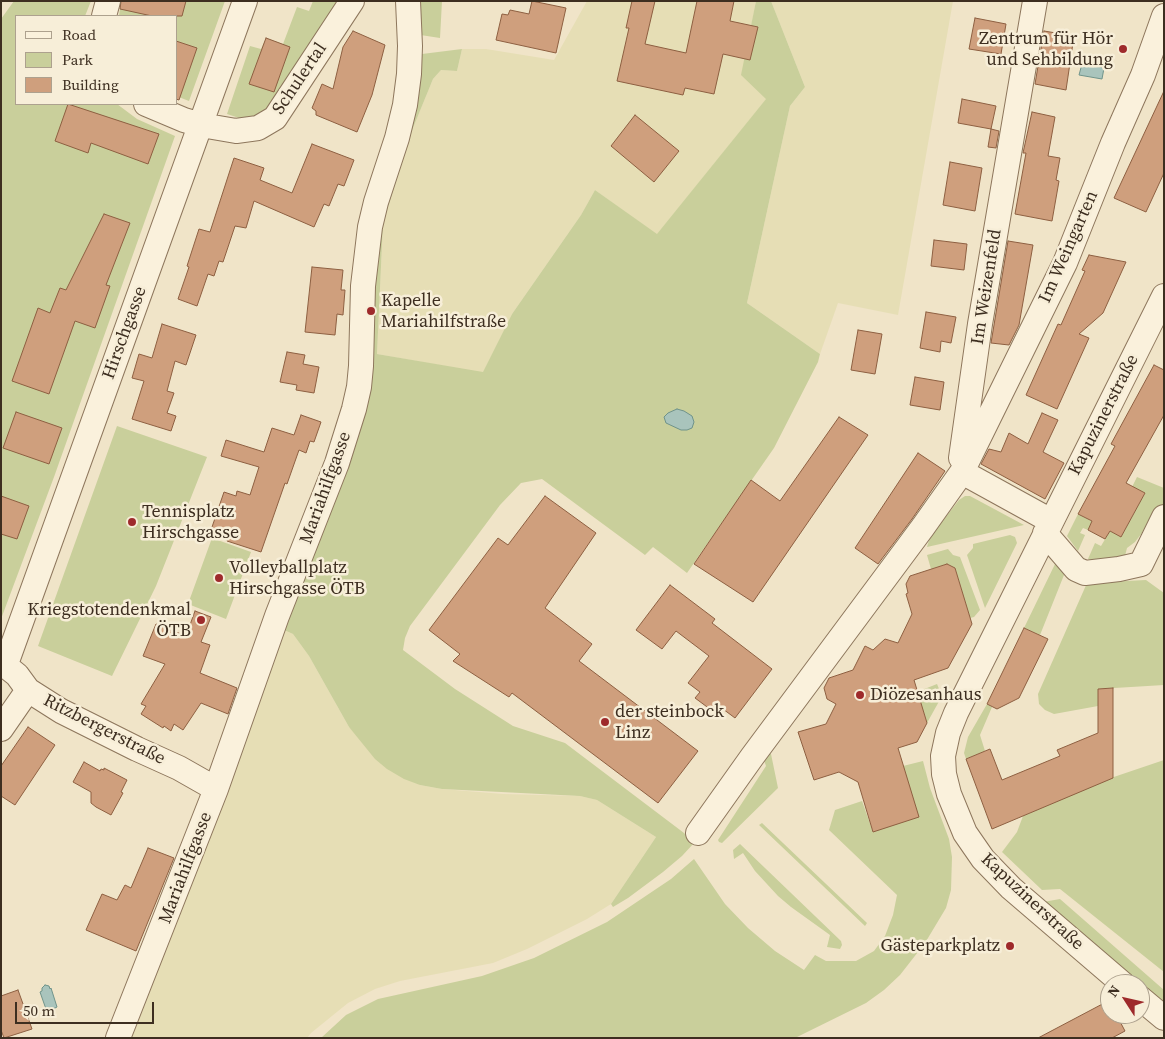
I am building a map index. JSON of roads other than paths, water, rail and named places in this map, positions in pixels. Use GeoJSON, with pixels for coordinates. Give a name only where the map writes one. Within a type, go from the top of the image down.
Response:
{"type":"FeatureCollection","features":[{"type":"Feature","properties":{"kind":"street"},"geometry":{"type":"LineString","coordinates":[[104,15],[108,1]]}},
{"type":"Feature","properties":{"kind":"street","name":"Hirschgasse"},"geometry":{"type":"LineString","coordinates":[[3,663],[245,1]]}},
{"type":"Feature","properties":{"kind":"street","name":"Schulertal"},"geometry":{"type":"LineString","coordinates":[[148,105],[201,125],[236,131],[258,128],[275,118],[352,1]]}},
{"type":"Feature","properties":{"kind":"street","name":"Mariahilfgasse"},"geometry":{"type":"LineString","coordinates":[[118,1038],[216,789],[274,625],[337,463],[354,409],[361,366],[363,286],[370,227],[405,105],[410,46],[408,1]]}},
{"type":"Feature","properties":{"kind":"street","name":"Im Weizenfeld"},"geometry":{"type":"LineString","coordinates":[[962,472],[961,456],[980,324],[1035,1]]}},
{"type":"Feature","properties":{"kind":"street","name":"Im Weingarten"},"geometry":{"type":"LineString","coordinates":[[962,472],[1077,235],[1099,177],[1144,76],[1164,16]]}},
{"type":"Feature","properties":{"kind":"street","name":"Kapuzinerstraße"},"geometry":{"type":"LineString","coordinates":[[1111,974],[1012,888],[983,859],[962,827],[949,794],[944,774],[944,756],[948,733],[1048,527],[1164,296]]}},
{"type":"Feature","properties":{"kind":"street"},"geometry":{"type":"LineString","coordinates":[[698,833],[752,756],[962,472],[1048,527],[1076,569],[1085,573],[1141,564],[1164,517]]}},
{"type":"Feature","properties":{"kind":"street","name":"Ritzbergerstraße"},"geometry":{"type":"LineString","coordinates":[[3,663],[17,675],[28,690],[61,712],[179,768],[216,789]]}},
{"type":"Feature","properties":{"kind":"street"},"geometry":{"type":"LineString","coordinates":[[1,729],[28,690]]}},
{"type":"Feature","properties":{"kind":"street"},"geometry":{"type":"LineString","coordinates":[[1150,1006],[1164,1018]]}},
{"type":"Feature","properties":{"kind":"water"},"geometry":{"type":"Polygon","coordinates":[[[1082,64],[1104,68],[1102,79],[1079,75],[1082,64]]]}},
{"type":"Feature","properties":{"kind":"water"},"geometry":{"type":"Polygon","coordinates":[[[677,409],[692,416],[694,422],[692,428],[681,430],[666,423],[664,417],[677,409]]]}},
{"type":"Feature","properties":{"kind":"water"},"geometry":{"type":"Polygon","coordinates":[[[45,985],[51,988],[57,1007],[47,1012],[40,992],[45,985]]]}},
{"type":"Feature","properties":{"kind":"place","name":"Zentrum für Hör und Sehbildung"},"geometry":{"type":"Point","coordinates":[1123,49]}},
{"type":"Feature","properties":{"kind":"place","name":"Kapelle Mariahilfstraße"},"geometry":{"type":"Point","coordinates":[371,311]}},
{"type":"Feature","properties":{"kind":"place","name":"Tennisplatz Hirschgasse"},"geometry":{"type":"Point","coordinates":[132,522]}},
{"type":"Feature","properties":{"kind":"place","name":"Volleyballplatz Hirschgasse ÖTB"},"geometry":{"type":"Point","coordinates":[219,578]}},
{"type":"Feature","properties":{"kind":"place","name":"Kriegstotendenkmal ÖTB"},"geometry":{"type":"Point","coordinates":[201,620]}},
{"type":"Feature","properties":{"kind":"place","name":"Diözesanhaus"},"geometry":{"type":"Point","coordinates":[860,695]}},
{"type":"Feature","properties":{"kind":"place","name":"der steinbock Linz"},"geometry":{"type":"Point","coordinates":[605,722]}},
{"type":"Feature","properties":{"kind":"place","name":"Gästeparkplatz"},"geometry":{"type":"Point","coordinates":[1010,946]}}]}
